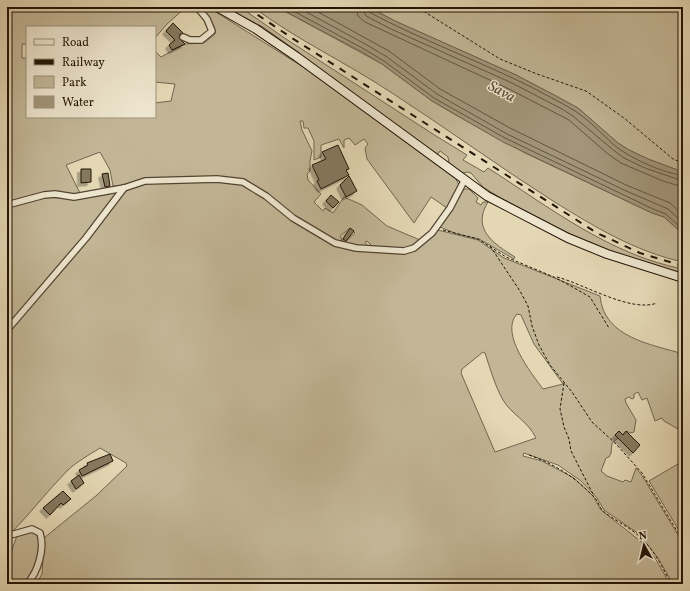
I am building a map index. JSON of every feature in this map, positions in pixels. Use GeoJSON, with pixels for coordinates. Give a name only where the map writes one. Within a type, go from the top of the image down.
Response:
{"type":"FeatureCollection","features":[{"type":"Feature","properties":{"kind":"street"},"geometry":{"type":"LineString","coordinates":[[183,37],[190,40],[201,40],[212,31],[207,19],[197,7]]}},
{"type":"Feature","properties":{"kind":"street"},"geometry":{"type":"LineString","coordinates":[[217,7],[256,29],[297,57],[464,181],[487,196],[568,238],[614,256],[683,278]]}},
{"type":"Feature","properties":{"kind":"street"},"geometry":{"type":"LineString","coordinates":[[7,205],[44,195],[55,194],[74,197],[124,188],[145,181],[217,179],[243,182],[266,196],[293,218],[335,243],[356,248],[404,251],[414,248],[437,228],[464,181]]}},
{"type":"Feature","properties":{"kind":"street"},"geometry":{"type":"LineString","coordinates":[[7,330],[86,238],[124,188]]}},
{"type":"Feature","properties":{"kind":"street"},"geometry":{"type":"LineString","coordinates":[[7,536],[32,529],[40,533],[42,540],[41,553],[32,579],[27,584]]}},
{"type":"Feature","properties":{"kind":"path"},"geometry":{"type":"LineString","coordinates":[[390,7],[398,10],[420,8],[500,59],[586,91],[624,118],[673,159],[683,163]]}},
{"type":"Feature","properties":{"kind":"path"},"geometry":{"type":"LineString","coordinates":[[437,228],[478,239],[506,257],[554,277],[590,297],[609,328]]}},
{"type":"Feature","properties":{"kind":"path"},"geometry":{"type":"LineString","coordinates":[[490,246],[520,291],[528,306],[537,338],[550,366],[592,422],[642,473],[683,541]]}},
{"type":"Feature","properties":{"kind":"path"},"geometry":{"type":"LineString","coordinates":[[554,277],[572,281],[630,304],[642,306],[656,303]]}},
{"type":"Feature","properties":{"kind":"path"},"geometry":{"type":"LineString","coordinates":[[564,383],[560,409],[564,427],[570,439],[571,451],[593,495],[603,510],[641,538],[656,556],[671,584]]}},
{"type":"Feature","properties":{"kind":"path"},"geometry":{"type":"LineString","coordinates":[[529,455],[548,462],[569,474],[593,495]]}},
{"type":"Feature","properties":{"kind":"green space"},"geometry":{"type":"Polygon","coordinates":[[[7,7],[186,7],[167,24],[156,37],[156,26],[26,26],[26,44],[22,44],[22,58],[26,58],[26,118],[156,118],[156,103],[171,101],[175,84],[156,82],[156,52],[161,57],[185,44],[204,43],[215,34],[214,26],[200,7],[208,7],[303,67],[456,179],[459,185],[447,208],[431,197],[414,223],[367,159],[365,148],[368,144],[364,139],[355,145],[349,138],[344,140],[344,148],[339,139],[321,145],[321,157],[314,160],[314,141],[308,128],[304,128],[303,121],[300,121],[302,130],[312,151],[310,171],[307,174],[308,180],[321,194],[314,202],[323,211],[325,208],[333,213],[344,197],[362,205],[387,226],[420,240],[410,247],[398,249],[372,246],[367,241],[365,242],[367,245],[363,247],[363,251],[404,252],[419,247],[438,230],[478,240],[504,258],[600,296],[603,310],[610,321],[631,337],[657,347],[683,354],[683,432],[664,421],[662,418],[655,421],[647,398],[642,400],[638,392],[634,394],[634,398],[632,399],[629,397],[625,399],[636,420],[634,432],[630,433],[627,431],[612,443],[611,453],[609,457],[606,458],[601,471],[607,476],[623,482],[625,480],[631,482],[636,468],[641,474],[683,543],[683,584],[673,584],[658,558],[639,534],[604,510],[597,498],[581,481],[558,465],[524,453],[523,456],[542,461],[574,478],[593,496],[601,510],[644,544],[655,558],[670,584],[36,584],[42,574],[44,538],[97,495],[127,466],[126,463],[100,448],[71,468],[11,533],[7,534],[7,334],[14,325],[9,323],[7,326],[7,206],[45,197],[74,199],[113,191],[124,191],[131,187],[132,183],[122,186],[113,186],[110,170],[100,152],[66,165],[80,193],[73,195],[43,193],[7,204],[7,7]],[[350,228],[340,236],[344,243],[355,233],[350,228]],[[517,314],[512,322],[512,332],[514,342],[525,364],[543,389],[563,384],[534,344],[521,315],[517,314]],[[483,352],[462,369],[461,373],[495,452],[536,438],[529,427],[506,405],[500,395],[485,353],[483,352]]]}},
{"type":"Feature","properties":{"kind":"green space"},"geometry":{"type":"Polygon","coordinates":[[[224,7],[240,7],[283,37],[467,155],[463,160],[484,172],[488,168],[581,228],[605,241],[630,253],[683,269],[683,274],[621,256],[561,230],[518,209],[483,187],[471,173],[467,172],[460,174],[449,163],[448,157],[440,151],[438,154],[426,148],[263,27],[224,7]]]}},
{"type":"Feature","properties":{"kind":"green space"},"geometry":{"type":"Polygon","coordinates":[[[253,7],[277,7],[382,64],[432,101],[525,153],[652,213],[664,217],[683,234],[683,262],[631,245],[584,220],[533,188],[392,93],[304,41],[253,7]]]}},
{"type":"Feature","properties":{"kind":"green space"},"geometry":{"type":"Polygon","coordinates":[[[369,7],[662,7],[668,10],[683,7],[683,172],[629,150],[618,143],[578,108],[556,96],[516,75],[395,21],[369,7]]]}},
{"type":"Feature","properties":{"kind":"green space"},"geometry":{"type":"Polygon","coordinates":[[[464,189],[469,189],[478,198],[476,202],[481,205],[483,202],[488,202],[483,212],[482,220],[487,235],[500,247],[515,257],[514,259],[479,239],[457,234],[440,227],[464,189]]]}},
{"type":"Feature","properties":{"kind":"green space"},"geometry":{"type":"Polygon","coordinates":[[[683,461],[683,537],[649,481],[683,461]]]}},
{"type":"Feature","properties":{"kind":"green space"},"geometry":{"type":"Polygon","coordinates":[[[32,531],[37,534],[40,540],[40,547],[36,563],[26,582],[19,584],[13,580],[10,575],[10,555],[17,536],[32,531]]]}},
{"type":"Feature","properties":{"kind":"water","name":"Sava"},"geometry":{"type":"Polygon","coordinates":[[[277,7],[368,7],[395,21],[516,75],[578,108],[618,143],[629,150],[683,172],[683,234],[664,217],[652,213],[503,142],[432,101],[382,64],[362,52],[277,7]]]}},
{"type":"Feature","properties":{"kind":"building"},"geometry":{"type":"Polygon","coordinates":[[[173,23],[183,33],[180,34],[179,38],[185,44],[172,50],[169,45],[175,40],[166,31],[173,23]]]}},
{"type":"Feature","properties":{"kind":"building"},"geometry":{"type":"Polygon","coordinates":[[[338,145],[349,169],[346,170],[349,175],[321,189],[317,181],[319,180],[312,165],[326,159],[322,152],[338,145]]]}},
{"type":"Feature","properties":{"kind":"building"},"geometry":{"type":"Polygon","coordinates":[[[81,169],[91,169],[91,182],[81,183],[81,169]]]}},
{"type":"Feature","properties":{"kind":"building"},"geometry":{"type":"Polygon","coordinates":[[[108,173],[110,186],[105,187],[102,174],[108,173]]]}},
{"type":"Feature","properties":{"kind":"building"},"geometry":{"type":"Polygon","coordinates":[[[349,176],[357,191],[346,197],[340,185],[349,176]]]}},
{"type":"Feature","properties":{"kind":"building"},"geometry":{"type":"Polygon","coordinates":[[[331,195],[339,202],[333,208],[326,201],[331,195]]]}},
{"type":"Feature","properties":{"kind":"building"},"geometry":{"type":"Polygon","coordinates":[[[350,228],[354,231],[346,241],[343,239],[350,228]]]}},
{"type":"Feature","properties":{"kind":"building"},"geometry":{"type":"Polygon","coordinates":[[[619,431],[623,435],[626,431],[640,445],[633,453],[615,435],[619,431]]]}},
{"type":"Feature","properties":{"kind":"building"},"geometry":{"type":"Polygon","coordinates":[[[110,454],[113,461],[82,476],[79,470],[88,465],[87,463],[110,454]]]}},
{"type":"Feature","properties":{"kind":"building"},"geometry":{"type":"Polygon","coordinates":[[[79,475],[84,483],[76,489],[71,481],[79,475]]]}},
{"type":"Feature","properties":{"kind":"building"},"geometry":{"type":"Polygon","coordinates":[[[63,491],[71,499],[63,505],[61,503],[50,515],[43,508],[63,491]]]}},
{"type":"Feature","properties":{"kind":"railway"},"geometry":{"type":"LineString","coordinates":[[246,7],[597,233],[640,253],[683,266]]}}]}
